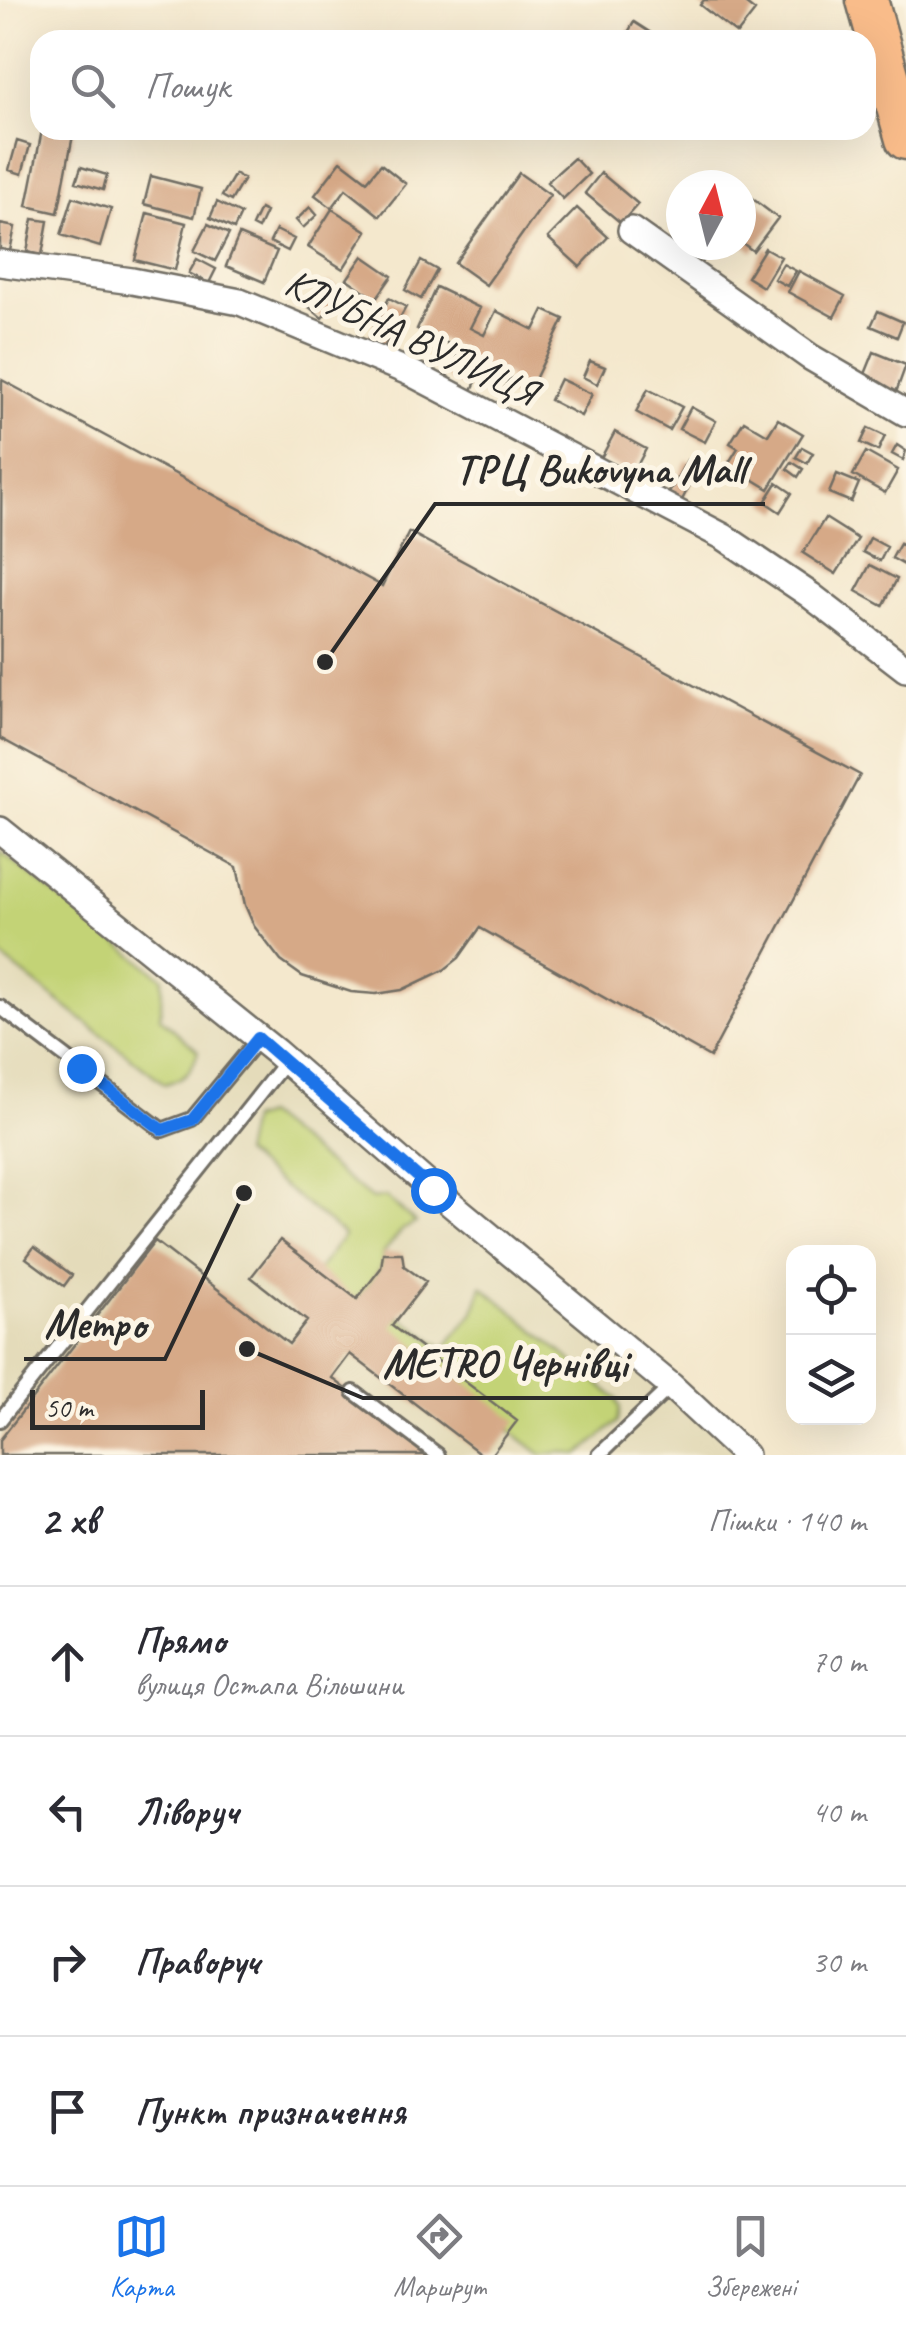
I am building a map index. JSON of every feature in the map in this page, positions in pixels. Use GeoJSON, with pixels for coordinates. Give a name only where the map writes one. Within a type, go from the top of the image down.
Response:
{"type":"FeatureCollection","features":[{"type":"Feature","properties":{"kind":"highway"},"geometry":{"type":"LineString","coordinates":[[866,0],[875,30]]}},
{"type":"Feature","properties":{"kind":"highway"},"geometry":{"type":"LineString","coordinates":[[876,35],[906,139]]}},
{"type":"Feature","properties":{"kind":"street"},"geometry":{"type":"LineString","coordinates":[[631,230],[810,357],[906,413]]}},
{"type":"Feature","properties":{"kind":"street","name":"КЛУБНА ВУЛИЦЯ"},"geometry":{"type":"LineString","coordinates":[[0,262],[132,280],[240,302],[411,373],[724,536],[810,595],[906,669]]}},
{"type":"Feature","properties":{"kind":"street"},"geometry":{"type":"LineString","coordinates":[[0,830],[286,1061],[433,1190],[671,1386],[744,1455]]}},
{"type":"Feature","properties":{"kind":"lane"},"geometry":{"type":"LineString","coordinates":[[0,1007],[162,1130],[192,1120],[258,1038]]}},
{"type":"Feature","properties":{"kind":"lane"},"geometry":{"type":"LineString","coordinates":[[1,1417],[286,1061]]}},
{"type":"Feature","properties":{"kind":"lane"},"geometry":{"type":"LineString","coordinates":[[599,1455],[671,1386]]}},
{"type":"Feature","properties":{"kind":"lane"},"geometry":{"type":"LineString","coordinates":[[354,1392],[438,1455]]}},
{"type":"Feature","properties":{"kind":"shaded area"},"geometry":{"type":"Polygon","coordinates":[[[0,839],[291,1073],[741,1455],[0,1455],[0,839]]]}},
{"type":"Feature","properties":{"kind":"green space"},"geometry":{"type":"Polygon","coordinates":[[[0,851],[163,978],[160,1017],[198,1051],[187,1073],[165,1084],[0,956],[0,851]]]}},
{"type":"Feature","properties":{"kind":"green space"},"geometry":{"type":"Polygon","coordinates":[[[265,1115],[372,1199],[386,1197],[416,1223],[402,1230],[383,1253],[381,1268],[358,1298],[392,1324],[399,1316],[444,1348],[474,1312],[482,1286],[617,1399],[618,1422],[579,1455],[542,1455],[312,1279],[344,1235],[243,1154],[250,1120],[265,1115]]]}},
{"type":"Feature","properties":{"kind":"building"},"geometry":{"type":"Polygon","coordinates":[[[704,0],[741,0],[755,11],[740,30],[732,30],[700,5],[704,0]]]}},
{"type":"Feature","properties":{"kind":"building"},"geometry":{"type":"Polygon","coordinates":[[[634,22],[646,30],[629,30],[634,22]]]}},
{"type":"Feature","properties":{"kind":"building"},"geometry":{"type":"Polygon","coordinates":[[[40,140],[72,140],[58,213],[27,206],[40,140]]]}},
{"type":"Feature","properties":{"kind":"building"},"geometry":{"type":"Polygon","coordinates":[[[17,141],[30,145],[22,174],[9,170],[17,141]]]}},
{"type":"Feature","properties":{"kind":"building"},"geometry":{"type":"Polygon","coordinates":[[[574,158],[589,174],[563,199],[547,182],[574,158]]]}},
{"type":"Feature","properties":{"kind":"building"},"geometry":{"type":"Polygon","coordinates":[[[341,161],[367,181],[381,164],[406,184],[380,216],[346,189],[332,208],[315,195],[341,161]]]}},
{"type":"Feature","properties":{"kind":"building"},"geometry":{"type":"Polygon","coordinates":[[[81,167],[107,175],[103,190],[76,182],[81,167]]]}},
{"type":"Feature","properties":{"kind":"building"},"geometry":{"type":"Polygon","coordinates":[[[519,173],[550,195],[486,285],[455,263],[519,173]]]}},
{"type":"Feature","properties":{"kind":"building"},"geometry":{"type":"Polygon","coordinates":[[[601,173],[638,204],[621,223],[585,193],[601,173]]]}},
{"type":"Feature","properties":{"kind":"building"},"geometry":{"type":"Polygon","coordinates":[[[235,174],[244,179],[231,201],[222,196],[235,174]]]}},
{"type":"Feature","properties":{"kind":"building"},"geometry":{"type":"Polygon","coordinates":[[[151,176],[201,189],[194,217],[144,204],[151,176]]]}},
{"type":"Feature","properties":{"kind":"building"},"geometry":{"type":"Polygon","coordinates":[[[73,197],[111,209],[100,247],[61,235],[73,197]]]}},
{"type":"Feature","properties":{"kind":"building"},"geometry":{"type":"Polygon","coordinates":[[[756,201],[778,218],[756,247],[756,201]]]}},
{"type":"Feature","properties":{"kind":"building"},"geometry":{"type":"Polygon","coordinates":[[[217,202],[241,214],[234,229],[210,218],[217,202]]]}},
{"type":"Feature","properties":{"kind":"building"},"geometry":{"type":"Polygon","coordinates":[[[310,207],[317,215],[303,228],[296,220],[310,207]]]}},
{"type":"Feature","properties":{"kind":"building"},"geometry":{"type":"Polygon","coordinates":[[[577,208],[608,237],[580,267],[548,238],[577,208]]]}},
{"type":"Feature","properties":{"kind":"building"},"geometry":{"type":"Polygon","coordinates":[[[260,209],[266,212],[258,229],[252,226],[260,209]]]}},
{"type":"Feature","properties":{"kind":"building"},"geometry":{"type":"Polygon","coordinates":[[[332,209],[367,231],[343,269],[308,247],[332,209]]]}},
{"type":"Feature","properties":{"kind":"building"},"geometry":{"type":"Polygon","coordinates":[[[147,213],[186,223],[175,270],[135,260],[147,213]]]}},
{"type":"Feature","properties":{"kind":"building"},"geometry":{"type":"Polygon","coordinates":[[[33,219],[48,221],[42,255],[27,252],[33,219]]]}},
{"type":"Feature","properties":{"kind":"building"},"geometry":{"type":"Polygon","coordinates":[[[0,224],[15,227],[10,251],[0,249],[0,224]]]}},
{"type":"Feature","properties":{"kind":"building"},"geometry":{"type":"Polygon","coordinates":[[[208,224],[229,234],[215,261],[194,251],[208,224]]]}},
{"type":"Feature","properties":{"kind":"building"},"geometry":{"type":"Polygon","coordinates":[[[276,230],[294,239],[288,251],[270,242],[276,230]]]}},
{"type":"Feature","properties":{"kind":"building"},"geometry":{"type":"Polygon","coordinates":[[[239,235],[277,251],[264,282],[226,266],[239,235]]]}},
{"type":"Feature","properties":{"kind":"building"},"geometry":{"type":"Polygon","coordinates":[[[765,248],[781,257],[763,287],[747,277],[765,248]]]}},
{"type":"Feature","properties":{"kind":"building"},"geometry":{"type":"Polygon","coordinates":[[[363,256],[392,276],[376,299],[347,279],[363,256]]]}},
{"type":"Feature","properties":{"kind":"building"},"geometry":{"type":"Polygon","coordinates":[[[197,259],[216,269],[209,283],[189,273],[197,259]]]}},
{"type":"Feature","properties":{"kind":"building"},"geometry":{"type":"Polygon","coordinates":[[[685,260],[704,260],[697,269],[685,260]]]}},
{"type":"Feature","properties":{"kind":"building"},"geometry":{"type":"Polygon","coordinates":[[[421,261],[437,270],[421,299],[405,290],[421,261]]]}},
{"type":"Feature","properties":{"kind":"building"},"geometry":{"type":"Polygon","coordinates":[[[783,264],[796,271],[787,286],[774,279],[783,264]]]}},
{"type":"Feature","properties":{"kind":"building"},"geometry":{"type":"Polygon","coordinates":[[[799,271],[845,296],[834,317],[788,292],[799,271]]]}},
{"type":"Feature","properties":{"kind":"building"},"geometry":{"type":"Polygon","coordinates":[[[329,282],[343,293],[322,318],[308,306],[329,282]]]}},
{"type":"Feature","properties":{"kind":"building"},"geometry":{"type":"Polygon","coordinates":[[[436,287],[480,308],[470,328],[484,335],[496,311],[534,330],[544,310],[564,319],[524,402],[503,392],[510,377],[484,365],[472,390],[446,378],[460,349],[417,329],[436,287]]]}},
{"type":"Feature","properties":{"kind":"building"},"geometry":{"type":"Polygon","coordinates":[[[389,298],[406,307],[384,347],[368,339],[389,298]]]}},
{"type":"Feature","properties":{"kind":"building"},"geometry":{"type":"Polygon","coordinates":[[[878,311],[903,322],[897,337],[871,326],[878,311]]]}},
{"type":"Feature","properties":{"kind":"building"},"geometry":{"type":"Polygon","coordinates":[[[874,352],[906,365],[894,398],[861,384],[874,352]]]}},
{"type":"Feature","properties":{"kind":"building"},"geometry":{"type":"Polygon","coordinates":[[[590,361],[605,367],[597,384],[583,377],[590,361]]]}},
{"type":"Feature","properties":{"kind":"building"},"geometry":{"type":"Polygon","coordinates":[[[560,379],[592,394],[581,416],[550,400],[560,379]]]}},
{"type":"Feature","properties":{"kind":"building"},"geometry":{"type":"Polygon","coordinates":[[[2,380],[382,586],[409,532],[860,775],[710,1057],[480,928],[459,958],[444,970],[402,990],[351,992],[302,976],[281,961],[254,926],[237,867],[0,738],[2,380]]]}},
{"type":"Feature","properties":{"kind":"building"},"geometry":{"type":"Polygon","coordinates":[[[648,389],[682,407],[669,430],[636,412],[648,389]]]}},
{"type":"Feature","properties":{"kind":"building"},"geometry":{"type":"Polygon","coordinates":[[[691,407],[716,421],[705,442],[679,429],[691,407]]]}},
{"type":"Feature","properties":{"kind":"building"},"geometry":{"type":"Polygon","coordinates":[[[778,419],[803,434],[769,489],[728,464],[738,448],[730,443],[744,421],[768,435],[778,419]]]}},
{"type":"Feature","properties":{"kind":"building"},"geometry":{"type":"Polygon","coordinates":[[[868,428],[885,436],[878,451],[861,443],[868,428]]]}},
{"type":"Feature","properties":{"kind":"building"},"geometry":{"type":"Polygon","coordinates":[[[615,432],[646,449],[632,475],[601,458],[615,432]]]}},
{"type":"Feature","properties":{"kind":"building"},"geometry":{"type":"Polygon","coordinates":[[[897,445],[906,451],[903,460],[892,454],[897,445]]]}},
{"type":"Feature","properties":{"kind":"building"},"geometry":{"type":"Polygon","coordinates":[[[802,447],[813,453],[807,463],[796,457],[802,447]]]}},
{"type":"Feature","properties":{"kind":"building"},"geometry":{"type":"Polygon","coordinates":[[[866,452],[898,470],[885,493],[853,475],[866,452]]]}},
{"type":"Feature","properties":{"kind":"building"},"geometry":{"type":"Polygon","coordinates":[[[687,460],[699,467],[682,500],[669,493],[687,460]]]}},
{"type":"Feature","properties":{"kind":"building"},"geometry":{"type":"Polygon","coordinates":[[[792,462],[803,469],[798,477],[787,469],[792,462]]]}},
{"type":"Feature","properties":{"kind":"building"},"geometry":{"type":"Polygon","coordinates":[[[837,474],[859,483],[851,502],[829,493],[837,474]]]}},
{"type":"Feature","properties":{"kind":"building"},"geometry":{"type":"Polygon","coordinates":[[[777,483],[792,493],[780,512],[765,502],[777,483]]]}},
{"type":"Feature","properties":{"kind":"building"},"geometry":{"type":"Polygon","coordinates":[[[825,518],[858,539],[836,574],[803,553],[825,518]]]}},
{"type":"Feature","properties":{"kind":"building"},"geometry":{"type":"Polygon","coordinates":[[[870,538],[887,547],[880,561],[863,552],[870,538]]]}},
{"type":"Feature","properties":{"kind":"building"},"geometry":{"type":"Polygon","coordinates":[[[900,544],[906,547],[904,565],[892,558],[900,544]]]}},
{"type":"Feature","properties":{"kind":"building"},"geometry":{"type":"Polygon","coordinates":[[[870,565],[897,579],[883,606],[856,591],[870,565]]]}},
{"type":"Feature","properties":{"kind":"building"},"geometry":{"type":"Polygon","coordinates":[[[280,1240],[357,1299],[381,1268],[383,1253],[402,1253],[404,1266],[426,1282],[392,1326],[517,1421],[491,1455],[482,1455],[350,1354],[332,1378],[433,1455],[0,1455],[0,1440],[155,1241],[289,1344],[307,1321],[251,1277],[280,1240]]]}},
{"type":"Feature","properties":{"kind":"building"},"geometry":{"type":"Polygon","coordinates":[[[34,1247],[72,1275],[64,1286],[26,1258],[34,1247]]]}},
{"type":"Feature","properties":{"kind":"place","name":"ТРЦ Bukovyna Mall"},"geometry":{"type":"Point","coordinates":[325,662]}},
{"type":"Feature","properties":{"kind":"place","name":"Метро"},"geometry":{"type":"Point","coordinates":[244,1193]}},
{"type":"Feature","properties":{"kind":"place","name":"METRO Чернівці"},"geometry":{"type":"Point","coordinates":[247,1349]}},
{"type":"Feature","properties":{"kind":"route"},"geometry":{"type":"LineString","coordinates":[[81,1068],[162,1130],[174,1128],[192,1120],[258,1038],[433,1190]]}}]}
